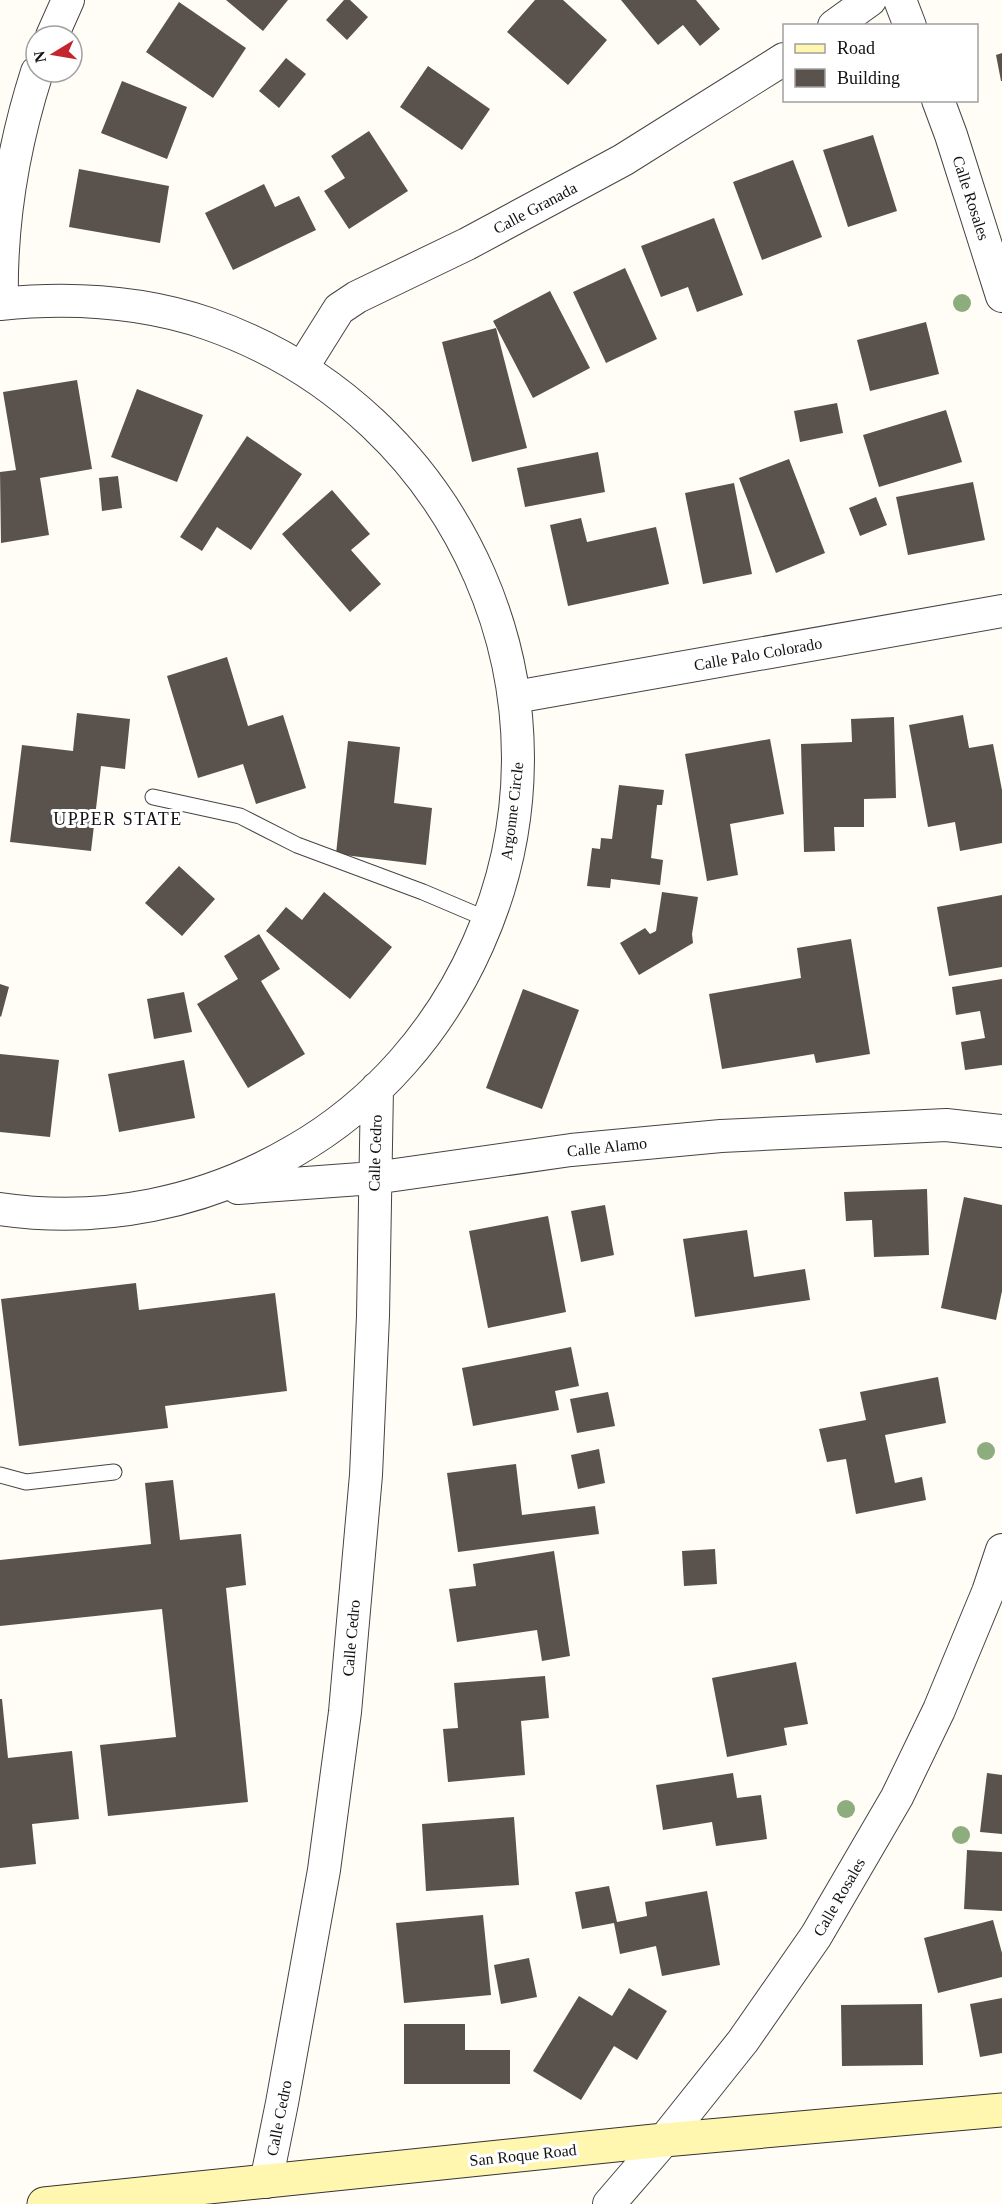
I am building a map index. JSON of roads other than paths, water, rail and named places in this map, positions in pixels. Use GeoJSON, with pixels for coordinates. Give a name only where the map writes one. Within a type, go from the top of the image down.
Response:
{"type":"FeatureCollection","features":[{"type":"Feature","properties":{"kind":"street"},"geometry":{"type":"LineString","coordinates":[[57,24],[68,0]]}},
{"type":"Feature","properties":{"kind":"street"},"geometry":{"type":"LineString","coordinates":[[837,24],[870,0]]}},
{"type":"Feature","properties":{"kind":"street"},"geometry":{"type":"LineString","coordinates":[[900,0],[909,24]]}},
{"type":"Feature","properties":{"kind":"street","name":"Calle Granada"},"geometry":{"type":"LineString","coordinates":[[302,368],[339,309],[357,297],[467,244],[623,160],[783,61]]}},
{"type":"Feature","properties":{"kind":"street"},"geometry":{"type":"LineString","coordinates":[[1,304],[1,268],[9,183],[22,120],[33,84]]}},
{"type":"Feature","properties":{"kind":"street","name":"Calle Rosales"},"geometry":{"type":"LineString","coordinates":[[939,102],[1002,296]]}},
{"type":"Feature","properties":{"kind":"street","name":"Argonne Circle"},"geometry":{"type":"LineString","coordinates":[[0,1209],[33,1214],[94,1214],[155,1205],[214,1189],[267,1167],[316,1138],[361,1104],[401,1065],[436,1021],[466,972],[489,920],[506,866],[516,810],[519,753],[514,697],[503,640],[485,585],[460,533],[428,485],[391,441],[349,401],[302,368],[256,343],[217,328],[157,310],[95,302],[54,300],[1,304]]}},
{"type":"Feature","properties":{"kind":"street","name":"Calle Palo Colorado"},"geometry":{"type":"LineString","coordinates":[[514,697],[1002,611]]}},
{"type":"Feature","properties":{"kind":"street","name":"Calle Cedro"},"geometry":{"type":"LineString","coordinates":[[266,2181],[324,1870],[345,1712],[366,1475],[373,1316],[377,1088]]}},
{"type":"Feature","properties":{"kind":"street","name":"Calle Alamo"},"geometry":{"type":"LineString","coordinates":[[214,1189],[374,1178],[571,1150],[721,1136],[946,1125],[1002,1131]]}},
{"type":"Feature","properties":{"kind":"street","name":"Calle Rosales"},"geometry":{"type":"LineString","coordinates":[[609,2204],[664,2140],[743,2041],[816,1936],[897,1797],[939,1710],[988,1592],[1002,1550]]}},
{"type":"Feature","properties":{"kind":"street","name":"San Roque Road"},"geometry":{"type":"LineString","coordinates":[[44,2204],[664,2140],[1002,2110]]}},
{"type":"Feature","properties":{"kind":"lane"},"geometry":{"type":"LineString","coordinates":[[153,797],[240,816],[297,845],[423,892],[489,920]]}},
{"type":"Feature","properties":{"kind":"lane"},"geometry":{"type":"LineString","coordinates":[[0,1475],[26,1482],[114,1472]]}},
{"type":"Feature","properties":{"kind":"district","name":"UPPER STATE"},"geometry":{"type":"Point","coordinates":[118,819]}}]}
